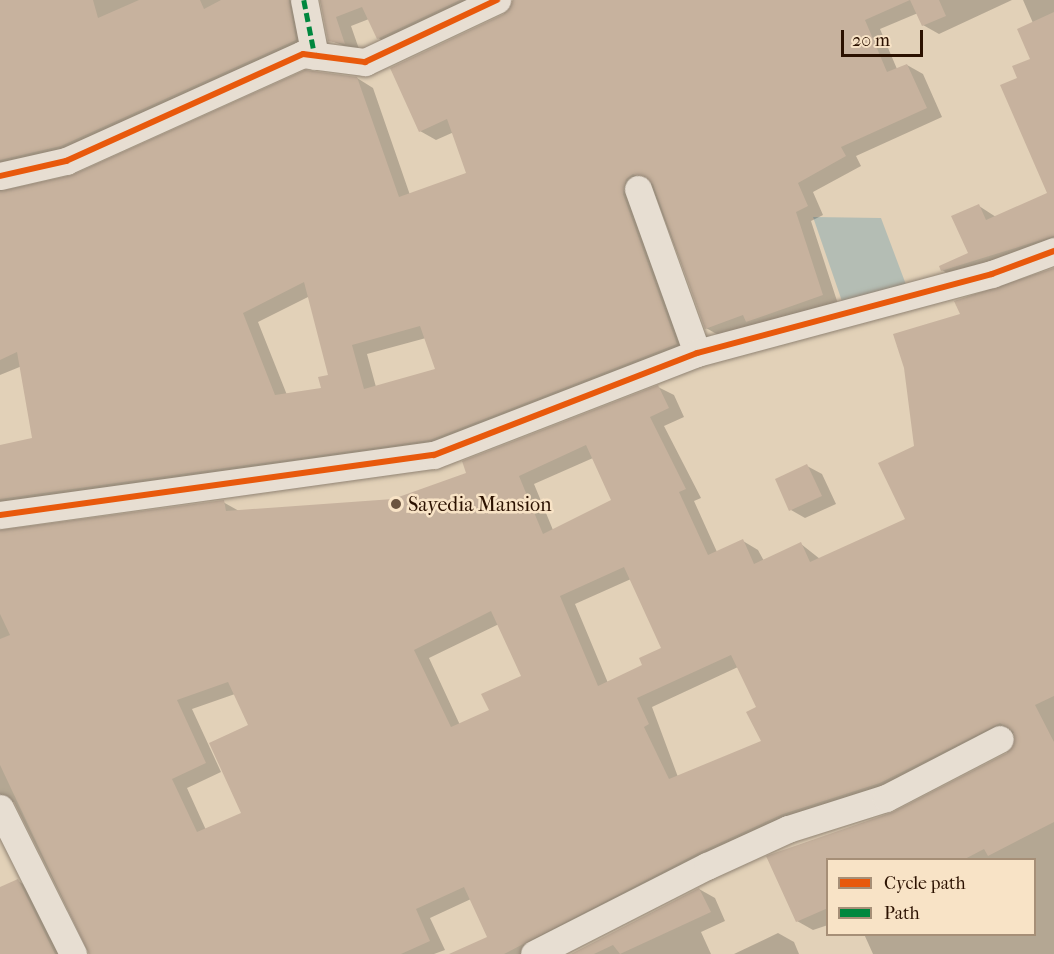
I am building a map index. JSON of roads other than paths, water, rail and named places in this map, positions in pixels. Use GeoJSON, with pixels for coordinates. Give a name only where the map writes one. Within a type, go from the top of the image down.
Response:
{"type":"FeatureCollection","features":[{"type":"Feature","properties":{"kind":"street"},"geometry":{"type":"LineString","coordinates":[[304,0],[315,56]]}},
{"type":"Feature","properties":{"kind":"street"},"geometry":{"type":"LineString","coordinates":[[0,176],[66,161],[303,54],[365,62],[497,0]]}},
{"type":"Feature","properties":{"kind":"street"},"geometry":{"type":"LineString","coordinates":[[638,189],[697,353]]}},
{"type":"Feature","properties":{"kind":"street"},"geometry":{"type":"LineString","coordinates":[[0,514],[434,455],[697,353],[992,274],[1054,251]]}},
{"type":"Feature","properties":{"kind":"street"},"geometry":{"type":"LineString","coordinates":[[534,954],[717,861],[788,829],[886,798],[1000,739]]}},
{"type":"Feature","properties":{"kind":"street"},"geometry":{"type":"LineString","coordinates":[[0,808],[73,954]]}},
{"type":"Feature","properties":{"kind":"place","name":"Sayedia Mansion"},"geometry":{"type":"Point","coordinates":[396,504]}}]}
